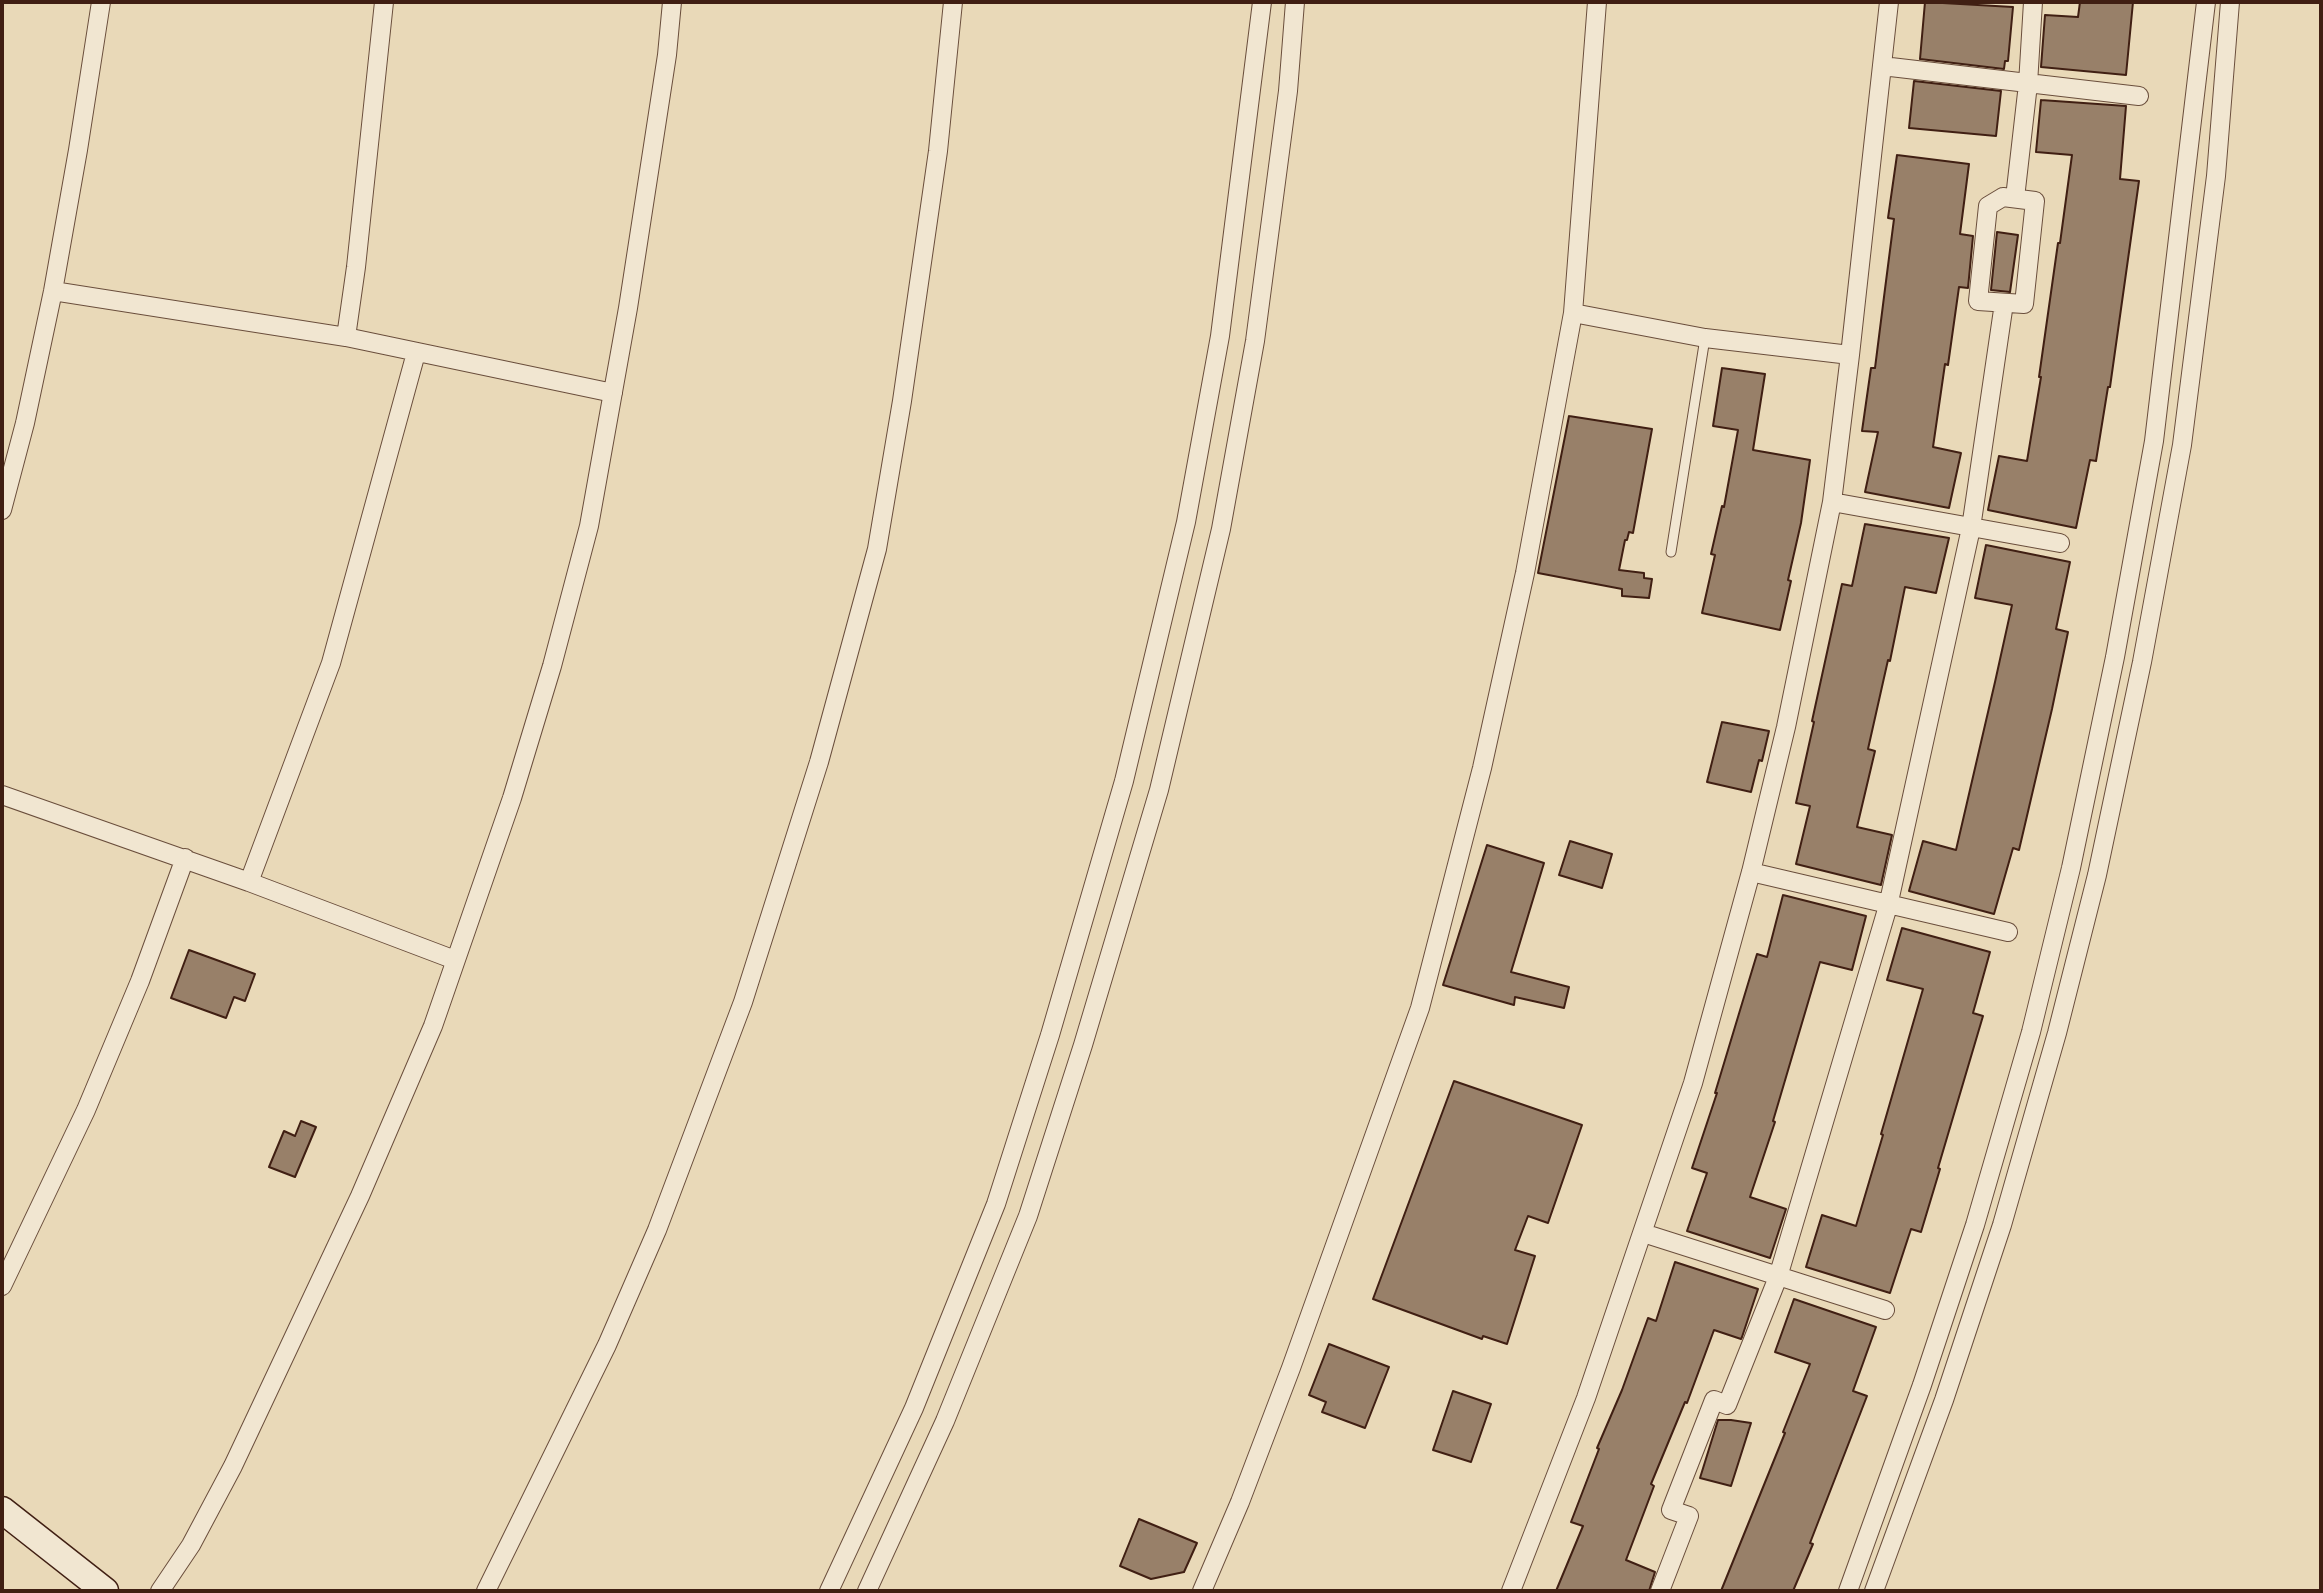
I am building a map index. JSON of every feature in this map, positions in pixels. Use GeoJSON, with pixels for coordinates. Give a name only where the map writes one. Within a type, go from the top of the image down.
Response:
{"type":"FeatureCollection","features":[{"type":"Feature","properties":{"kind":"street"},"geometry":{"type":"LineString","coordinates":[[2,510],[25,423],[53,290],[101,2]]}},
{"type":"Feature","properties":{"kind":"street"},"geometry":{"type":"LineString","coordinates":[[346,337],[384,2]]}},
{"type":"Feature","properties":{"kind":"street"},"geometry":{"type":"LineString","coordinates":[[160,1591],[191,1545],[233,1466],[360,1196],[433,1026],[512,798],[552,666],[589,526],[667,55],[672,2]]}},
{"type":"Feature","properties":{"kind":"street"},"geometry":{"type":"LineString","coordinates":[[486,1591],[607,1345],[657,1230],[743,1002],[819,762],[877,549],[939,151],[953,2]]}},
{"type":"Feature","properties":{"kind":"street"},"geometry":{"type":"LineString","coordinates":[[829,1591],[914,1408],[996,1203],[1050,1035],[1124,781],[1186,522],[1220,336],[1262,2]]}},
{"type":"Feature","properties":{"kind":"street"},"geometry":{"type":"LineString","coordinates":[[867,1591],[945,1421],[1028,1216],[1083,1045],[1158,790],[1221,529],[1255,341],[1287,91],[1295,2]]}},
{"type":"Feature","properties":{"kind":"street"},"geometry":{"type":"LineString","coordinates":[[1202,1591],[1287,1380],[1420,1008],[1482,768],[1525,573],[1573,313],[1597,2]]}},
{"type":"Feature","properties":{"kind":"street"},"geometry":{"type":"LineString","coordinates":[[1516,1590],[1586,1398],[1693,1083],[1751,872],[1786,727],[1832,502],[1889,2]]}},
{"type":"Feature","properties":{"kind":"street"},"geometry":{"type":"LineString","coordinates":[[2015,198],[2028,84],[2033,2]]}},
{"type":"Feature","properties":{"kind":"street"},"geometry":{"type":"LineString","coordinates":[[1848,1591],[1922,1385],[1975,1224],[2031,1032],[2068,881],[2115,657],[2154,441],[2188,174],[2206,2]]}},
{"type":"Feature","properties":{"kind":"street"},"geometry":{"type":"LineString","coordinates":[[1874,1591],[1944,1400],[2003,1225],[2057,1033],[2097,874],[2142,662],[2182,445],[2216,176],[2230,2]]}},
{"type":"Feature","properties":{"kind":"street"},"geometry":{"type":"LineString","coordinates":[[1882,66],[2140,96]]}},
{"type":"Feature","properties":{"kind":"street"},"geometry":{"type":"LineString","coordinates":[[2188,174],[2216,176]]}},
{"type":"Feature","properties":{"kind":"street"},"geometry":{"type":"LineString","coordinates":[[2000,198],[2015,198],[2035,201],[2024,304],[1978,301],[1988,206],[2000,198]]}},
{"type":"Feature","properties":{"kind":"street"},"geometry":{"type":"LineString","coordinates":[[53,290],[346,337],[613,393]]}},
{"type":"Feature","properties":{"kind":"street"},"geometry":{"type":"LineString","coordinates":[[1660,1591],[1689,1516],[1671,1510],[1714,1400],[1727,1405],[1778,1277],[1888,906],[1972,528],[2004,303]]}},
{"type":"Feature","properties":{"kind":"street"},"geometry":{"type":"LineString","coordinates":[[1573,313],[1705,338],[1850,355]]}},
{"type":"Feature","properties":{"kind":"street"},"geometry":{"type":"LineString","coordinates":[[249,882],[331,663],[416,353]]}},
{"type":"Feature","properties":{"kind":"street"},"geometry":{"type":"LineString","coordinates":[[1832,502],[2060,543]]}},
{"type":"Feature","properties":{"kind":"street"},"geometry":{"type":"LineString","coordinates":[[2,794],[185,858],[455,960]]}},
{"type":"Feature","properties":{"kind":"street"},"geometry":{"type":"LineString","coordinates":[[2,1286],[102,1073],[140,981],[185,858]]}},
{"type":"Feature","properties":{"kind":"street"},"geometry":{"type":"LineString","coordinates":[[1751,872],[2008,932]]}},
{"type":"Feature","properties":{"kind":"street"},"geometry":{"type":"LineString","coordinates":[[1643,1233],[1885,1310]]}},
{"type":"Feature","properties":{"kind":"street"},"geometry":{"type":"LineString","coordinates":[[2,1510],[105,1591]]}},
{"type":"Feature","properties":{"kind":"lane"},"geometry":{"type":"LineString","coordinates":[[1671,552],[1705,338]]}},
{"type":"Feature","properties":{"kind":"building"},"geometry":{"type":"Polygon","coordinates":[[[1925,2],[2013,7],[2008,61],[2005,61],[2004,69],[1920,59],[1925,2]]]}},
{"type":"Feature","properties":{"kind":"building"},"geometry":{"type":"Polygon","coordinates":[[[2080,2],[2133,2],[2126,75],[2041,67],[2045,15],[2078,17],[2080,2]]]}},
{"type":"Feature","properties":{"kind":"building"},"geometry":{"type":"Polygon","coordinates":[[[1914,81],[2001,91],[1996,136],[1909,128],[1914,81]]]}},
{"type":"Feature","properties":{"kind":"building"},"geometry":{"type":"Polygon","coordinates":[[[2041,100],[2126,106],[2120,179],[2139,181],[2110,387],[2096,461],[2090,460],[2076,528],[1988,510],[1999,456],[2027,461],[2072,155],[2036,152],[2041,100]]]}},
{"type":"Feature","properties":{"kind":"building"},"geometry":{"type":"Polygon","coordinates":[[[1897,155],[1969,164],[1960,234],[1973,236],[1968,288],[1959,287],[1933,447],[1961,453],[1949,508],[1865,492],[1878,432],[1862,431],[1871,368],[1875,368],[1894,219],[1888,218],[1897,155]]]}},
{"type":"Feature","properties":{"kind":"building"},"geometry":{"type":"Polygon","coordinates":[[[1997,232],[2018,235],[2010,292],[1991,290],[1997,232]]]}},
{"type":"Feature","properties":{"kind":"building"},"geometry":{"type":"Polygon","coordinates":[[[1722,368],[1765,374],[1753,450],[1810,460],[1801,523],[1788,580],[1791,581],[1780,630],[1702,613],[1715,555],[1711,554],[1722,506],[1724,507],[1738,430],[1713,426],[1722,368]]]}},
{"type":"Feature","properties":{"kind":"building"},"geometry":{"type":"Polygon","coordinates":[[[1569,416],[1652,429],[1633,533],[1629,532],[1625,540],[1619,570],[1644,573],[1644,578],[1652,579],[1649,598],[1622,596],[1622,589],[1538,573],[1569,416]]]}},
{"type":"Feature","properties":{"kind":"building"},"geometry":{"type":"Polygon","coordinates":[[[1865,524],[1949,538],[1936,593],[1905,587],[1868,749],[1875,751],[1857,827],[1892,835],[1881,885],[1796,864],[1810,806],[1796,803],[1814,722],[1812,721],[1842,584],[1852,586],[1865,524]]]}},
{"type":"Feature","properties":{"kind":"building"},"geometry":{"type":"Polygon","coordinates":[[[1986,545],[2070,562],[2056,629],[2068,632],[2052,709],[2019,850],[2013,848],[1994,914],[1909,891],[1923,841],[1956,850],[1995,682],[2012,605],[1975,598],[1986,545]]]}},
{"type":"Feature","properties":{"kind":"building"},"geometry":{"type":"Polygon","coordinates":[[[1722,722],[1769,731],[1751,792],[1707,782],[1722,722]]]}},
{"type":"Feature","properties":{"kind":"building"},"geometry":{"type":"Polygon","coordinates":[[[1570,841],[1612,854],[1602,888],[1559,875],[1570,841]]]}},
{"type":"Feature","properties":{"kind":"building"},"geometry":{"type":"Polygon","coordinates":[[[1487,845],[1544,863],[1511,972],[1569,987],[1564,1008],[1515,997],[1514,1005],[1443,985],[1487,845]]]}},
{"type":"Feature","properties":{"kind":"building"},"geometry":{"type":"Polygon","coordinates":[[[1783,895],[1866,916],[1852,970],[1820,962],[1773,1121],[1775,1122],[1750,1197],[1786,1209],[1770,1258],[1687,1231],[1707,1173],[1692,1168],[1717,1093],[1757,954],[1767,957],[1783,895]]]}},
{"type":"Feature","properties":{"kind":"building"},"geometry":{"type":"Polygon","coordinates":[[[1902,928],[1990,952],[1973,1013],[1983,1016],[1938,1168],[1940,1169],[1921,1232],[1911,1229],[1890,1293],[1806,1267],[1822,1215],[1856,1226],[1883,1135],[1881,1134],[1923,989],[1887,980],[1902,928]]]}},
{"type":"Feature","properties":{"kind":"building"},"geometry":{"type":"Polygon","coordinates":[[[189,950],[255,974],[245,1001],[234,997],[226,1018],[171,998],[189,950]]]}},
{"type":"Feature","properties":{"kind":"building"},"geometry":{"type":"Polygon","coordinates":[[[1454,1081],[1582,1125],[1548,1223],[1528,1216],[1515,1250],[1535,1256],[1507,1344],[1483,1336],[1482,1339],[1373,1299],[1454,1081]]]}},
{"type":"Feature","properties":{"kind":"building"},"geometry":{"type":"Polygon","coordinates":[[[301,1121],[316,1127],[295,1177],[269,1167],[284,1131],[295,1136],[301,1121]]]}},
{"type":"Feature","properties":{"kind":"building"},"geometry":{"type":"Polygon","coordinates":[[[1675,1262],[1758,1289],[1742,1337],[1741,1339],[1714,1330],[1687,1403],[1685,1402],[1651,1484],[1654,1486],[1626,1560],[1655,1572],[1649,1591],[1556,1591],[1583,1526],[1571,1522],[1599,1449],[1597,1448],[1648,1318],[1656,1321],[1675,1262]]]}},
{"type":"Feature","properties":{"kind":"building"},"geometry":{"type":"Polygon","coordinates":[[[1794,1299],[1876,1327],[1853,1391],[1867,1396],[1793,1591],[1721,1591],[1810,1364],[1775,1352],[1794,1299]]]}},
{"type":"Feature","properties":{"kind":"building"},"geometry":{"type":"Polygon","coordinates":[[[1329,1344],[1389,1367],[1365,1428],[1322,1412],[1326,1402],[1309,1395],[1329,1344]]]}},
{"type":"Feature","properties":{"kind":"building"},"geometry":{"type":"Polygon","coordinates":[[[1453,1391],[1491,1404],[1471,1462],[1433,1450],[1453,1391]]]}},
{"type":"Feature","properties":{"kind":"building"},"geometry":{"type":"Polygon","coordinates":[[[1718,1420],[1751,1423],[1731,1486],[1700,1478],[1718,1420]]]}},
{"type":"Feature","properties":{"kind":"building"},"geometry":{"type":"Polygon","coordinates":[[[1139,1519],[1197,1543],[1184,1572],[1151,1579],[1120,1566],[1139,1519]]]}}]}
